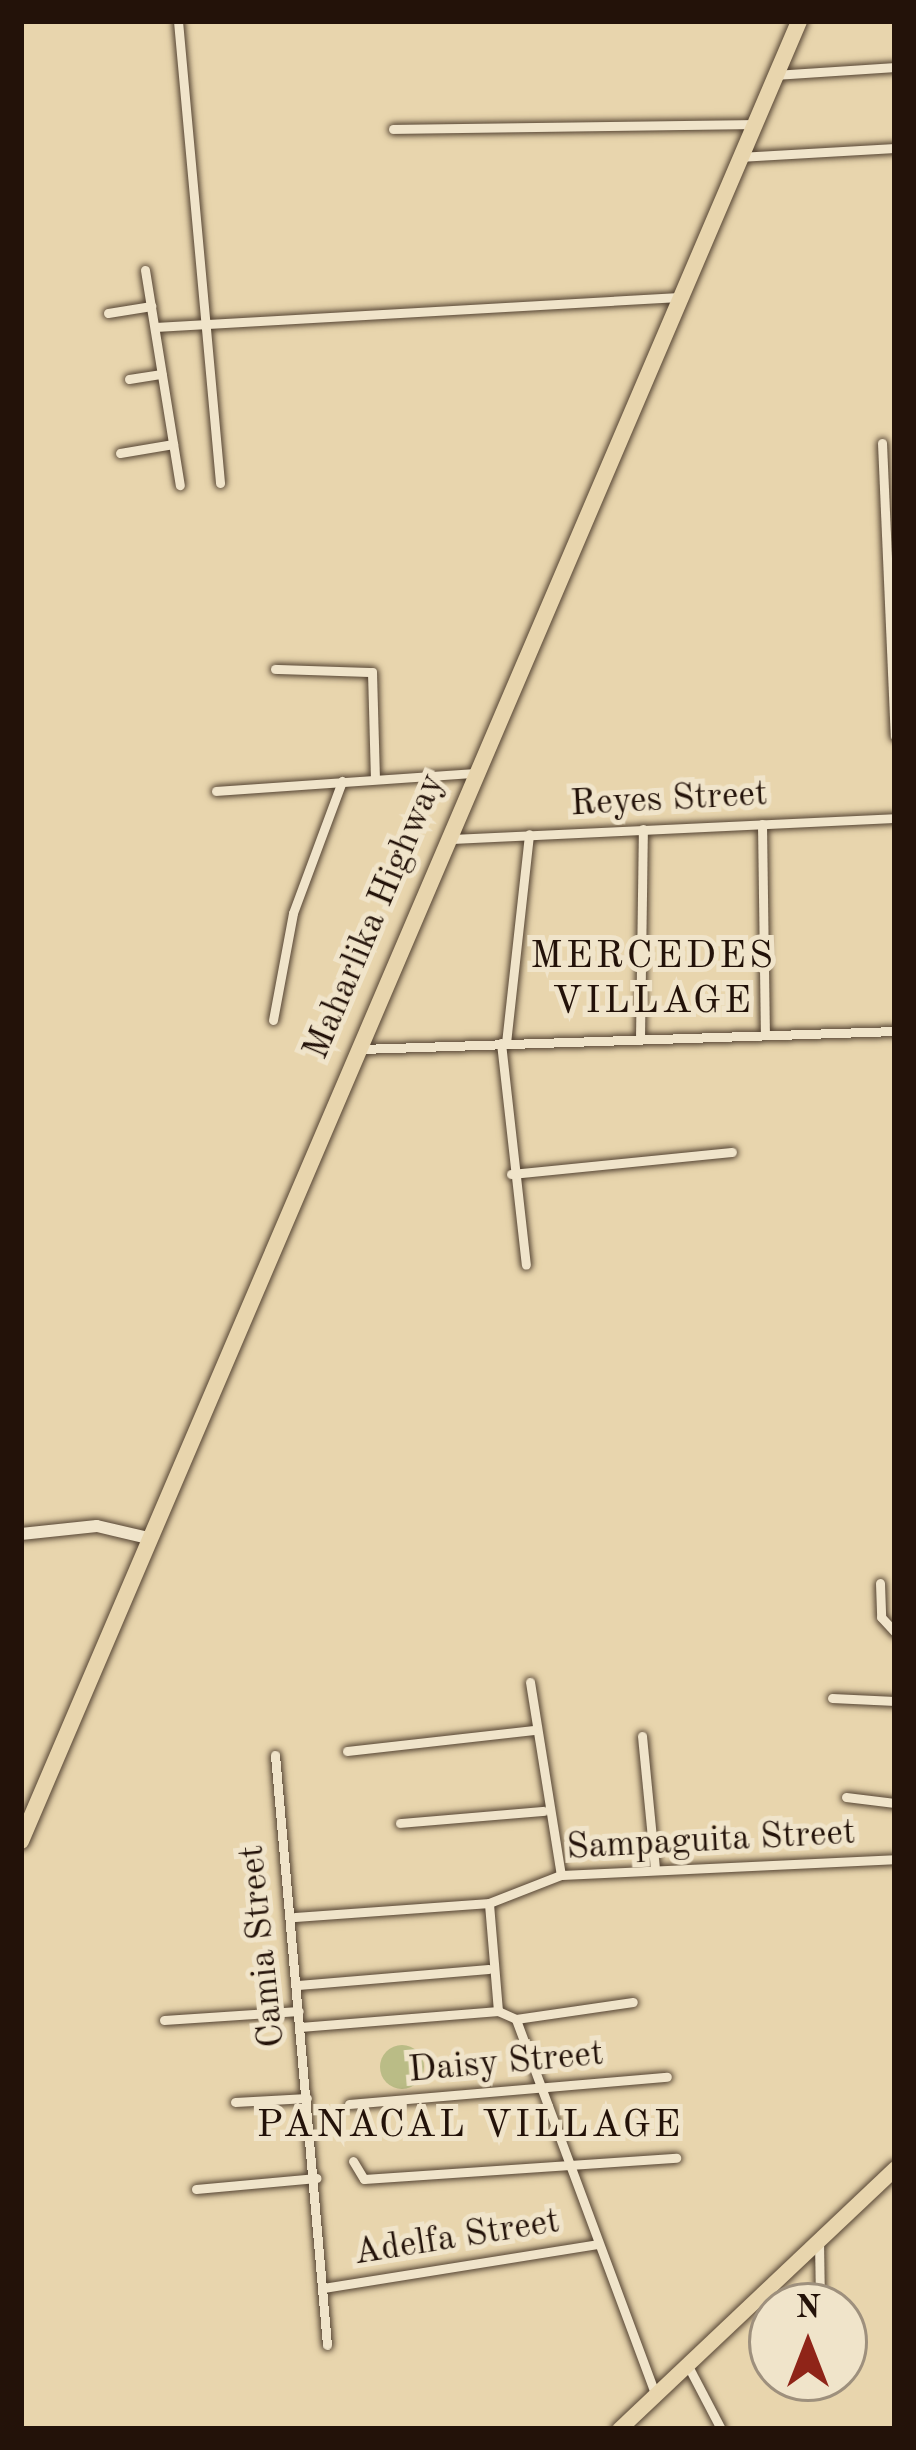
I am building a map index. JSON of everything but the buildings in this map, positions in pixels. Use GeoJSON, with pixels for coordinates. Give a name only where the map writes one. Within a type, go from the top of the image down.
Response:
{"type":"FeatureCollection","features":[{"type":"Feature","properties":{"kind":"highway","name":"Maharlika Highway"},"geometry":{"type":"LineString","coordinates":[[21,1841],[799,21]]}},
{"type":"Feature","properties":{"kind":"main road"},"geometry":{"type":"LineString","coordinates":[[619,2429],[895,2168]]}},
{"type":"Feature","properties":{"kind":"street"},"geometry":{"type":"LineString","coordinates":[[178,21],[200,187],[200,322],[220,483]]}},
{"type":"Feature","properties":{"kind":"street"},"geometry":{"type":"LineString","coordinates":[[775,75],[895,68]]}},
{"type":"Feature","properties":{"kind":"street"},"geometry":{"type":"LineString","coordinates":[[394,129],[753,124]]}},
{"type":"Feature","properties":{"kind":"street"},"geometry":{"type":"LineString","coordinates":[[739,157],[895,148]]}},
{"type":"Feature","properties":{"kind":"street"},"geometry":{"type":"LineString","coordinates":[[146,270],[180,485]]}},
{"type":"Feature","properties":{"kind":"street"},"geometry":{"type":"LineString","coordinates":[[155,327],[679,297]]}},
{"type":"Feature","properties":{"kind":"street"},"geometry":{"type":"LineString","coordinates":[[108,313],[151,306]]}},
{"type":"Feature","properties":{"kind":"street"},"geometry":{"type":"LineString","coordinates":[[129,380],[162,374]]}},
{"type":"Feature","properties":{"kind":"street"},"geometry":{"type":"LineString","coordinates":[[881,442],[895,736]]}},
{"type":"Feature","properties":{"kind":"street"},"geometry":{"type":"LineString","coordinates":[[120,454],[173,443]]}},
{"type":"Feature","properties":{"kind":"street"},"geometry":{"type":"LineString","coordinates":[[881,475],[895,474]]}},
{"type":"Feature","properties":{"kind":"street"},"geometry":{"type":"LineString","coordinates":[[275,669],[372,672],[375,778]]}},
{"type":"Feature","properties":{"kind":"street"},"geometry":{"type":"LineString","coordinates":[[216,790],[474,773]]}},
{"type":"Feature","properties":{"kind":"street"},"geometry":{"type":"LineString","coordinates":[[273,1019],[293,913],[342,781]]}},
{"type":"Feature","properties":{"kind":"street","name":"Reyes Street"},"geometry":{"type":"LineString","coordinates":[[446,839],[895,818]]}},
{"type":"Feature","properties":{"kind":"street"},"geometry":{"type":"LineString","coordinates":[[762,824],[765,1033]]}},
{"type":"Feature","properties":{"kind":"street"},"geometry":{"type":"LineString","coordinates":[[640,1038],[643,829]]}},
{"type":"Feature","properties":{"kind":"street"},"geometry":{"type":"LineString","coordinates":[[526,1265],[511,1174],[504,1043],[529,834]]}},
{"type":"Feature","properties":{"kind":"street"},"geometry":{"type":"LineString","coordinates":[[356,1049],[895,1031]]}},
{"type":"Feature","properties":{"kind":"street"},"geometry":{"type":"LineString","coordinates":[[511,1174],[732,1152]]}},
{"type":"Feature","properties":{"kind":"street"},"geometry":{"type":"LineString","coordinates":[[21,1534],[97,1526],[148,1538]]}},
{"type":"Feature","properties":{"kind":"street"},"geometry":{"type":"LineString","coordinates":[[880,1583],[883,1625],[895,1632]]}},
{"type":"Feature","properties":{"kind":"street"},"geometry":{"type":"LineString","coordinates":[[530,1682],[543,1811],[561,1875]]}},
{"type":"Feature","properties":{"kind":"street"},"geometry":{"type":"LineString","coordinates":[[832,1698],[895,1701]]}},
{"type":"Feature","properties":{"kind":"street"},"geometry":{"type":"LineString","coordinates":[[347,1750],[534,1730]]}},
{"type":"Feature","properties":{"kind":"street"},"geometry":{"type":"LineString","coordinates":[[642,1736],[655,1869]]}},
{"type":"Feature","properties":{"kind":"street","name":"Camia Street"},"geometry":{"type":"LineString","coordinates":[[275,1755],[282,1881],[296,1917],[300,2027],[327,2345]]}},
{"type":"Feature","properties":{"kind":"street"},"geometry":{"type":"LineString","coordinates":[[846,1797],[895,1803]]}},
{"type":"Feature","properties":{"kind":"street"},"geometry":{"type":"LineString","coordinates":[[400,1823],[543,1811]]}},
{"type":"Feature","properties":{"kind":"street","name":"Sampaguita Street"},"geometry":{"type":"LineString","coordinates":[[296,1917],[489,1903],[561,1875],[895,1859]]}},
{"type":"Feature","properties":{"kind":"street"},"geometry":{"type":"LineString","coordinates":[[489,1903],[488,1969],[498,2011]]}},
{"type":"Feature","properties":{"kind":"street"},"geometry":{"type":"LineString","coordinates":[[298,1985],[488,1969]]}},
{"type":"Feature","properties":{"kind":"street"},"geometry":{"type":"LineString","coordinates":[[300,2027],[498,2011],[516,2019],[633,2002]]}},
{"type":"Feature","properties":{"kind":"street"},"geometry":{"type":"LineString","coordinates":[[164,2020],[299,2011]]}},
{"type":"Feature","properties":{"kind":"street"},"geometry":{"type":"LineString","coordinates":[[516,2019],[574,2164],[598,2244],[656,2396]]}},
{"type":"Feature","properties":{"kind":"street","name":"Daisy Street"},"geometry":{"type":"LineString","coordinates":[[349,2104],[667,2077]]}},
{"type":"Feature","properties":{"kind":"street"},"geometry":{"type":"LineString","coordinates":[[235,2102],[307,2098]]}},
{"type":"Feature","properties":{"kind":"street"},"geometry":{"type":"LineString","coordinates":[[353,2162],[355,2177],[676,2158]]}},
{"type":"Feature","properties":{"kind":"street"},"geometry":{"type":"LineString","coordinates":[[196,2188],[316,2178]]}},
{"type":"Feature","properties":{"kind":"street"},"geometry":{"type":"LineString","coordinates":[[819,2240],[820,2282]]}},
{"type":"Feature","properties":{"kind":"street","name":"Adelfa Street"},"geometry":{"type":"LineString","coordinates":[[323,2288],[598,2244]]}},
{"type":"Feature","properties":{"kind":"street"},"geometry":{"type":"LineString","coordinates":[[687,2364],[721,2429]]}},
{"type":"Feature","properties":{"kind":"green space"},"geometry":{"type":"Polygon","coordinates":[[[402,2045],[418,2051],[424,2067],[418,2083],[402,2089],[386,2083],[380,2067],[386,2051],[402,2045]]]}},
{"type":"Feature","properties":{"kind":"district","name":"MERCEDES VILLAGE"},"geometry":{"type":"Point","coordinates":[653,980]}},
{"type":"Feature","properties":{"kind":"district","name":"PANACAL VILLAGE"},"geometry":{"type":"Point","coordinates":[470,2126]}}]}
